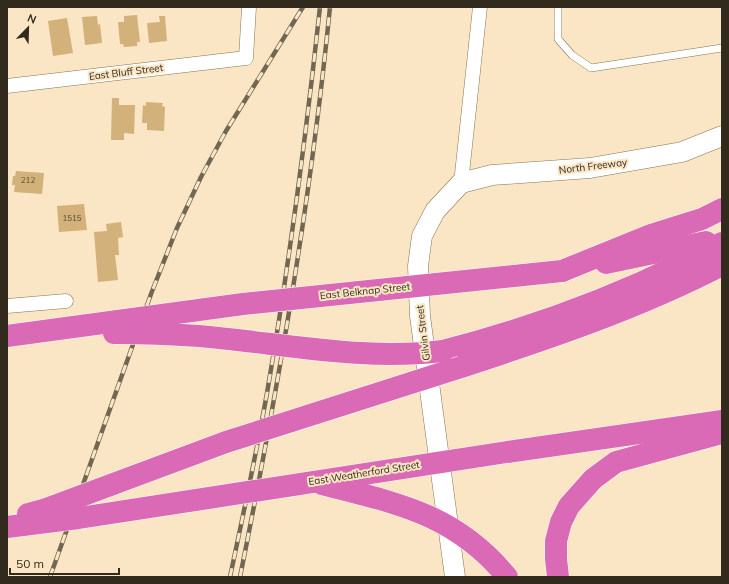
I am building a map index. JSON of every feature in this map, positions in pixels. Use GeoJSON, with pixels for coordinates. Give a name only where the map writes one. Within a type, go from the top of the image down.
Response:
{"type":"FeatureCollection","features":[{"type":"Feature","properties":{"kind":"highway"},"geometry":{"type":"LineString","coordinates":[[562,271],[651,235],[702,218],[722,209]]}},
{"type":"Feature","properties":{"kind":"highway","name":"East Belknap Street"},"geometry":{"type":"LineString","coordinates":[[7,336],[243,304],[562,271],[637,258],[722,238]]}},
{"type":"Feature","properties":{"kind":"highway"},"geometry":{"type":"LineString","coordinates":[[7,336],[76,333],[140,333],[199,336],[328,351],[369,354],[395,355],[443,351],[559,316],[644,282],[722,243]]}},
{"type":"Feature","properties":{"kind":"highway"},"geometry":{"type":"LineString","coordinates":[[7,519],[46,509],[226,442],[510,351],[620,311],[672,289],[722,265]]}},
{"type":"Feature","properties":{"kind":"highway","name":"East Weatherford Street"},"geometry":{"type":"LineString","coordinates":[[7,527],[79,518],[311,481],[722,421]]}},
{"type":"Feature","properties":{"kind":"highway"},"geometry":{"type":"LineString","coordinates":[[558,577],[556,541],[561,522],[573,501],[593,479],[616,462],[722,433]]}},
{"type":"Feature","properties":{"kind":"highway"},"geometry":{"type":"LineString","coordinates":[[311,481],[400,504],[442,521],[477,545],[507,577]]}},
{"type":"Feature","properties":{"kind":"main road","name":"North Freeway"},"geometry":{"type":"LineString","coordinates":[[461,183],[492,175],[590,168],[674,153],[722,136]]}},
{"type":"Feature","properties":{"kind":"main road","name":"Gilvin Street"},"geometry":{"type":"LineString","coordinates":[[455,577],[420,316],[418,266],[422,236],[435,211],[461,183]]}},
{"type":"Feature","properties":{"kind":"street","name":"East Bluff Street"},"geometry":{"type":"LineString","coordinates":[[7,86],[246,58],[249,7]]}},
{"type":"Feature","properties":{"kind":"street"},"geometry":{"type":"LineString","coordinates":[[461,183],[480,7]]}},
{"type":"Feature","properties":{"kind":"street"},"geometry":{"type":"LineString","coordinates":[[7,306],[66,301]]}},
{"type":"Feature","properties":{"kind":"lane"},"geometry":{"type":"LineString","coordinates":[[558,7],[558,40],[572,55],[591,68],[722,48]]}},
{"type":"Feature","properties":{"kind":"building"},"geometry":{"type":"Polygon","coordinates":[[[137,15],[140,42],[137,42],[137,46],[124,47],[123,44],[120,44],[118,22],[124,22],[124,16],[137,15]]]}},
{"type":"Feature","properties":{"kind":"building"},"geometry":{"type":"Polygon","coordinates":[[[97,16],[98,25],[100,24],[102,43],[85,45],[82,17],[97,16]]]}},
{"type":"Feature","properties":{"kind":"building"},"geometry":{"type":"Polygon","coordinates":[[[159,16],[165,16],[167,41],[149,43],[147,23],[160,22],[159,16]]]}},
{"type":"Feature","properties":{"kind":"building"},"geometry":{"type":"Polygon","coordinates":[[[67,18],[73,53],[53,56],[48,21],[67,18]]]}},
{"type":"Feature","properties":{"kind":"building"},"geometry":{"type":"Polygon","coordinates":[[[112,98],[119,98],[119,105],[135,105],[134,134],[124,133],[124,140],[111,140],[112,98]]]}},
{"type":"Feature","properties":{"kind":"building"},"geometry":{"type":"Polygon","coordinates":[[[146,102],[163,103],[162,106],[165,107],[164,131],[147,130],[147,123],[142,123],[143,105],[146,106],[146,102]]]}},
{"type":"Feature","properties":{"kind":"building"},"geometry":{"type":"Polygon","coordinates":[[[16,171],[44,173],[42,194],[14,192],[15,185],[12,185],[13,176],[15,176],[16,171]]]}},
{"type":"Feature","properties":{"kind":"building"},"geometry":{"type":"Polygon","coordinates":[[[84,204],[87,230],[59,232],[57,206],[84,204]]]}},
{"type":"Feature","properties":{"kind":"building"},"geometry":{"type":"Polygon","coordinates":[[[121,222],[123,237],[118,238],[119,255],[115,255],[118,280],[98,282],[94,232],[107,231],[106,224],[121,222]]]}},
{"type":"Feature","properties":{"kind":"railway"},"geometry":{"type":"LineString","coordinates":[[50,577],[151,294],[177,228],[201,177],[226,131],[303,7]]}},
{"type":"Feature","properties":{"kind":"railway"},"geometry":{"type":"LineString","coordinates":[[230,577],[267,393],[283,297],[309,104],[320,7]]}},
{"type":"Feature","properties":{"kind":"railway"},"geometry":{"type":"LineString","coordinates":[[240,577],[292,293],[313,150],[330,7]]}}]}
